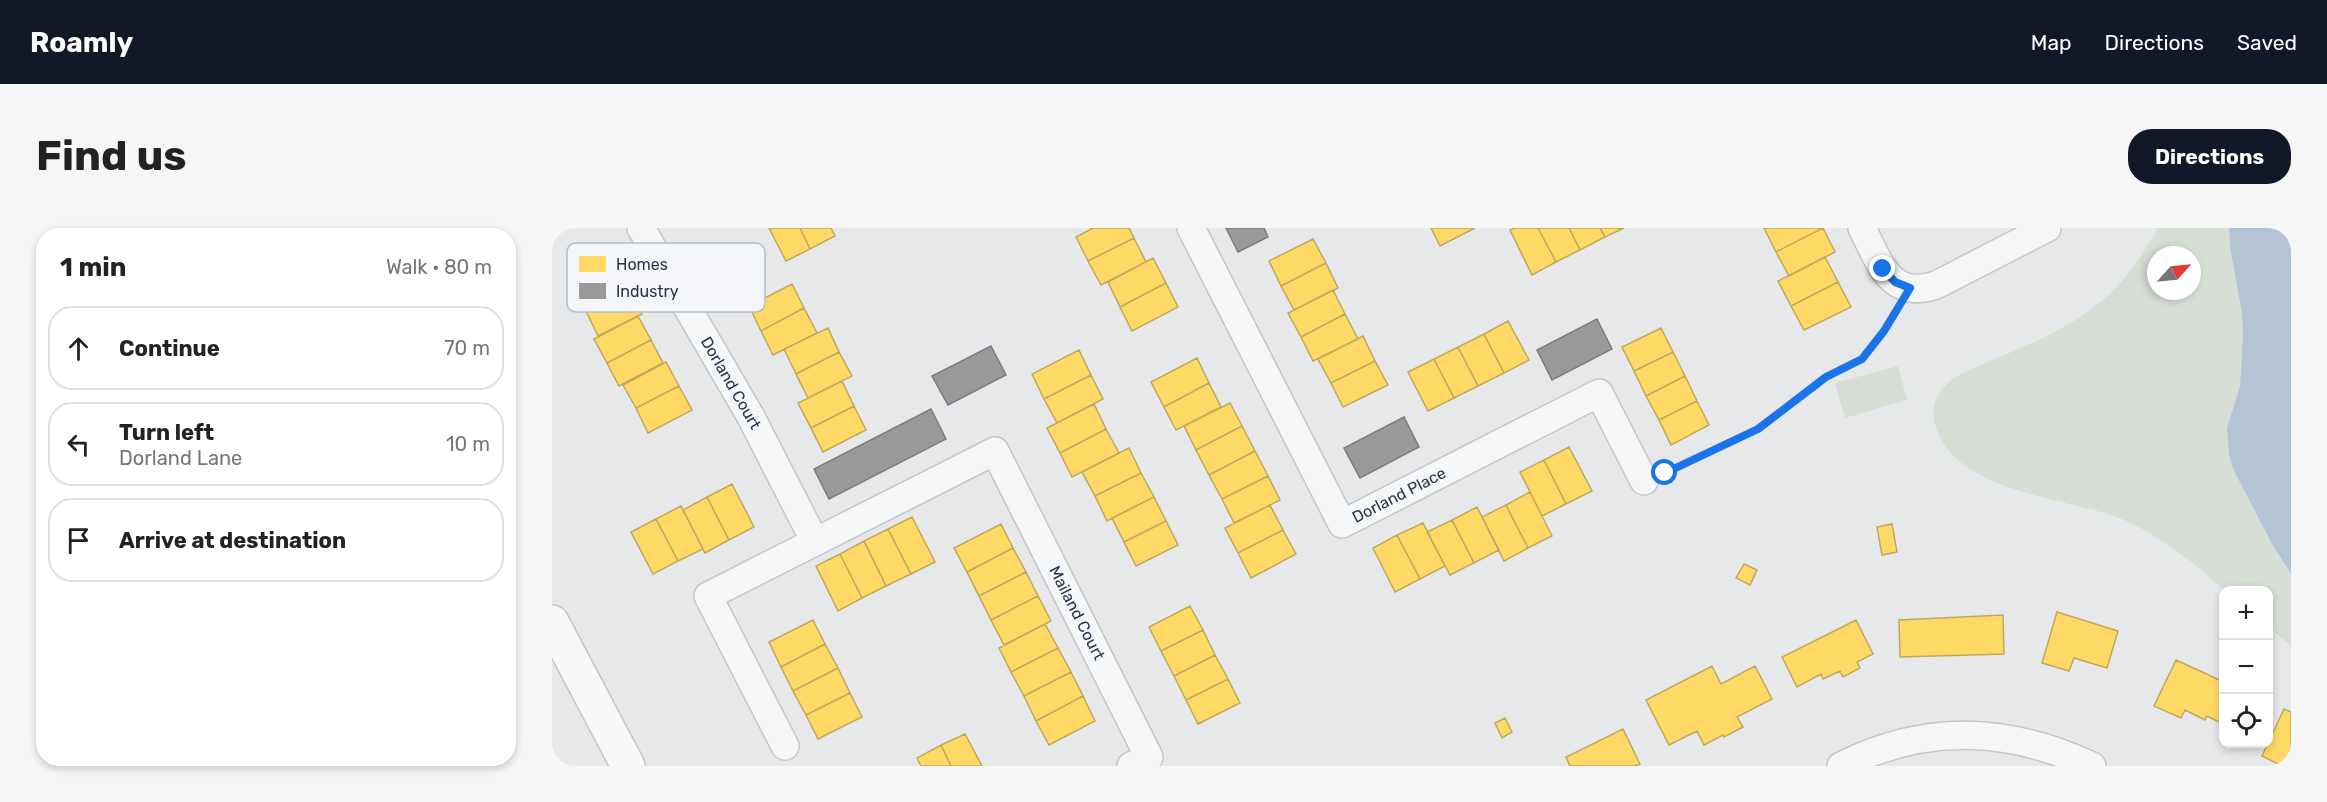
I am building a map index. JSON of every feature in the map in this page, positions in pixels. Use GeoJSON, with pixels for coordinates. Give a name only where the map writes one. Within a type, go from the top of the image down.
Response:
{"type":"FeatureCollection","features":[{"type":"Feature","properties":{"kind":"street","name":"Dorland Court"},"geometry":{"type":"LineString","coordinates":[[641,228],[650,243]]}},
{"type":"Feature","properties":{"kind":"street","name":"Dorland Place"},"geometry":{"type":"LineString","coordinates":[[1191,228],[1342,524],[1599,393],[1644,481]]}},
{"type":"Feature","properties":{"kind":"street"},"geometry":{"type":"LineString","coordinates":[[1862,228],[1888,277],[1903,286],[1920,289],[1936,285],[2047,228]]}},
{"type":"Feature","properties":{"kind":"street","name":"Dorland Court"},"geometry":{"type":"LineString","coordinates":[[689,312],[754,424],[815,542]]}},
{"type":"Feature","properties":{"kind":"street","name":"Mailand Court"},"geometry":{"type":"LineString","coordinates":[[815,542],[995,451],[1149,757],[1131,766]]}},
{"type":"Feature","properties":{"kind":"street"},"geometry":{"type":"LineString","coordinates":[[785,746],[708,596],[815,542]]}},
{"type":"Feature","properties":{"kind":"street"},"geometry":{"type":"LineString","coordinates":[[555,637],[628,766]]}},
{"type":"Feature","properties":{"kind":"street"},"geometry":{"type":"LineString","coordinates":[[1841,766],[1879,749],[1910,741],[1977,735],[2004,737],[2046,747],[2092,766]]}},
{"type":"Feature","properties":{"kind":"path"},"geometry":{"type":"LineString","coordinates":[[1644,481],[1685,465],[1758,429],[1826,377],[1862,359],[1884,331],[1910,288]]}},
{"type":"Feature","properties":{"kind":"shaded area"},"geometry":{"type":"Polygon","coordinates":[[[2158,228],[2229,228],[2230,247],[2242,314],[2243,336],[2240,386],[2227,428],[2229,455],[2233,469],[2272,544],[2291,574],[2291,646],[2273,630],[2273,586],[2220,586],[2174,549],[2133,524],[2099,511],[2014,489],[1987,479],[1964,465],[1946,447],[1935,424],[1934,403],[1940,392],[1955,377],[2043,338],[2086,313],[2122,281],[2158,228]]]}},
{"type":"Feature","properties":{"kind":"shaded area"},"geometry":{"type":"Polygon","coordinates":[[[1898,366],[1907,400],[1845,418],[1835,383],[1898,366]]]}},
{"type":"Feature","properties":{"kind":"water"},"geometry":{"type":"Polygon","coordinates":[[[2229,228],[2284,228],[2291,243],[2291,574],[2272,544],[2233,469],[2229,455],[2227,428],[2240,386],[2243,336],[2242,314],[2230,247],[2229,228]]]}},
{"type":"Feature","properties":{"kind":"building: Homes"},"geometry":{"type":"Polygon","coordinates":[[[769,228],[800,228],[810,249],[786,261],[769,228]]]}},
{"type":"Feature","properties":{"kind":"building: Homes"},"geometry":{"type":"Polygon","coordinates":[[[800,228],[831,228],[835,236],[810,249],[800,228]]]}},
{"type":"Feature","properties":{"kind":"building: Homes"},"geometry":{"type":"Polygon","coordinates":[[[1093,228],[1129,228],[1134,238],[1088,261],[1076,237],[1093,228]]]}},
{"type":"Feature","properties":{"kind":"building: Homes"},"geometry":{"type":"Polygon","coordinates":[[[1431,228],[1475,228],[1440,246],[1431,228]]]}},
{"type":"Feature","properties":{"kind":"building: Homes"},"geometry":{"type":"Polygon","coordinates":[[[1538,228],[1556,262],[1532,275],[1510,230],[1538,228]]]}},
{"type":"Feature","properties":{"kind":"building: Homes"},"geometry":{"type":"Polygon","coordinates":[[[1538,228],[1569,228],[1580,250],[1556,262],[1538,228]]]}},
{"type":"Feature","properties":{"kind":"building: Homes"},"geometry":{"type":"Polygon","coordinates":[[[1569,228],[1600,228],[1605,237],[1580,250],[1569,228]]]}},
{"type":"Feature","properties":{"kind":"building: Homes"},"geometry":{"type":"Polygon","coordinates":[[[1600,228],[1624,228],[1605,237],[1600,228]]]}},
{"type":"Feature","properties":{"kind":"building: Homes"},"geometry":{"type":"Polygon","coordinates":[[[1764,228],[1823,228],[1776,252],[1764,228]]]}},
{"type":"Feature","properties":{"kind":"building: Homes"},"geometry":{"type":"Polygon","coordinates":[[[1823,228],[1835,252],[1789,276],[1776,252],[1823,228]]]}},
{"type":"Feature","properties":{"kind":"building: Homes"},"geometry":{"type":"Polygon","coordinates":[[[1134,238],[1146,262],[1101,285],[1088,261],[1134,238]]]}},
{"type":"Feature","properties":{"kind":"building: Homes"},"geometry":{"type":"Polygon","coordinates":[[[1313,239],[1326,263],[1281,286],[1269,261],[1313,239]]]}},
{"type":"Feature","properties":{"kind":"building: Homes"},"geometry":{"type":"Polygon","coordinates":[[[1825,257],[1838,282],[1791,306],[1778,281],[1825,257]]]}},
{"type":"Feature","properties":{"kind":"building: Homes"},"geometry":{"type":"Polygon","coordinates":[[[1153,258],[1166,283],[1120,307],[1108,282],[1153,258]]]}},
{"type":"Feature","properties":{"kind":"building: Homes"},"geometry":{"type":"Polygon","coordinates":[[[1326,263],[1338,288],[1294,310],[1281,286],[1326,263]]]}},
{"type":"Feature","properties":{"kind":"building: Homes"},"geometry":{"type":"Polygon","coordinates":[[[1838,282],[1851,307],[1804,330],[1791,306],[1838,282]]]}},
{"type":"Feature","properties":{"kind":"building: Homes"},"geometry":{"type":"Polygon","coordinates":[[[1166,283],[1178,307],[1132,331],[1120,307],[1166,283]]]}},
{"type":"Feature","properties":{"kind":"building: Homes"},"geometry":{"type":"Polygon","coordinates":[[[792,284],[804,308],[761,331],[752,312],[765,312],[765,298],[792,284]]]}},
{"type":"Feature","properties":{"kind":"building: Homes"},"geometry":{"type":"Polygon","coordinates":[[[1333,290],[1345,314],[1301,337],[1288,313],[1333,290]]]}},
{"type":"Feature","properties":{"kind":"building: Homes"},"geometry":{"type":"Polygon","coordinates":[[[804,308],[817,333],[773,355],[761,331],[804,308]]]}},
{"type":"Feature","properties":{"kind":"building: Homes"},"geometry":{"type":"Polygon","coordinates":[[[586,312],[641,312],[642,314],[598,336],[586,312]]]}},
{"type":"Feature","properties":{"kind":"building: Homes"},"geometry":{"type":"Polygon","coordinates":[[[1345,314],[1358,339],[1313,361],[1301,337],[1345,314]]]}},
{"type":"Feature","properties":{"kind":"building: Homes"},"geometry":{"type":"Polygon","coordinates":[[[638,316],[651,340],[607,363],[594,339],[638,316]]]}},
{"type":"Feature","properties":{"kind":"building: Homes"},"geometry":{"type":"Polygon","coordinates":[[[1508,321],[1529,360],[1504,373],[1484,334],[1508,321]]]}},
{"type":"Feature","properties":{"kind":"building: Homes"},"geometry":{"type":"Polygon","coordinates":[[[828,328],[839,352],[796,374],[784,349],[828,328]]]}},
{"type":"Feature","properties":{"kind":"building: Homes"},"geometry":{"type":"Polygon","coordinates":[[[1661,328],[1673,352],[1634,371],[1622,347],[1661,328]]]}},
{"type":"Feature","properties":{"kind":"building: Homes"},"geometry":{"type":"Polygon","coordinates":[[[1484,334],[1504,373],[1478,386],[1458,347],[1484,334]]]}},
{"type":"Feature","properties":{"kind":"building: Homes"},"geometry":{"type":"Polygon","coordinates":[[[1363,336],[1375,361],[1331,383],[1318,359],[1363,336]]]}},
{"type":"Feature","properties":{"kind":"building: Homes"},"geometry":{"type":"Polygon","coordinates":[[[651,340],[663,363],[619,386],[607,363],[651,340]]]}},
{"type":"Feature","properties":{"kind":"building: Homes"},"geometry":{"type":"Polygon","coordinates":[[[1458,347],[1478,386],[1454,398],[1434,359],[1458,347]]]}},
{"type":"Feature","properties":{"kind":"building: Homes"},"geometry":{"type":"Polygon","coordinates":[[[1079,350],[1091,375],[1044,399],[1032,374],[1079,350]]]}},
{"type":"Feature","properties":{"kind":"building: Homes"},"geometry":{"type":"Polygon","coordinates":[[[839,352],[852,376],[808,398],[796,374],[839,352]]]}},
{"type":"Feature","properties":{"kind":"building: Homes"},"geometry":{"type":"Polygon","coordinates":[[[1673,352],[1685,376],[1646,396],[1634,371],[1673,352]]]}},
{"type":"Feature","properties":{"kind":"building: Homes"},"geometry":{"type":"Polygon","coordinates":[[[1197,358],[1209,383],[1164,407],[1151,382],[1197,358]]]}},
{"type":"Feature","properties":{"kind":"building: Homes"},"geometry":{"type":"Polygon","coordinates":[[[1434,359],[1454,398],[1428,411],[1408,372],[1434,359]]]}},
{"type":"Feature","properties":{"kind":"building: Homes"},"geometry":{"type":"Polygon","coordinates":[[[1375,361],[1388,385],[1343,407],[1331,383],[1375,361]]]}},
{"type":"Feature","properties":{"kind":"building: Homes"},"geometry":{"type":"Polygon","coordinates":[[[666,362],[679,386],[636,408],[623,385],[666,362]]]}},
{"type":"Feature","properties":{"kind":"building: Homes"},"geometry":{"type":"Polygon","coordinates":[[[1091,375],[1103,399],[1057,423],[1044,399],[1091,375]]]}},
{"type":"Feature","properties":{"kind":"building: Homes"},"geometry":{"type":"Polygon","coordinates":[[[1685,376],[1697,401],[1659,420],[1646,396],[1685,376]]]}},
{"type":"Feature","properties":{"kind":"building: Homes"},"geometry":{"type":"Polygon","coordinates":[[[842,381],[854,406],[811,428],[798,403],[842,381]]]}},
{"type":"Feature","properties":{"kind":"building: Homes"},"geometry":{"type":"Polygon","coordinates":[[[1209,383],[1221,407],[1176,430],[1164,407],[1209,383]]]}},
{"type":"Feature","properties":{"kind":"building: Homes"},"geometry":{"type":"Polygon","coordinates":[[[679,386],[692,410],[648,433],[636,408],[679,386]]]}},
{"type":"Feature","properties":{"kind":"building: Homes"},"geometry":{"type":"Polygon","coordinates":[[[1697,401],[1709,425],[1671,445],[1659,420],[1697,401]]]}},
{"type":"Feature","properties":{"kind":"building: Homes"},"geometry":{"type":"Polygon","coordinates":[[[1230,403],[1242,426],[1196,450],[1184,426],[1230,403]]]}},
{"type":"Feature","properties":{"kind":"building: Homes"},"geometry":{"type":"Polygon","coordinates":[[[1094,404],[1106,429],[1060,453],[1047,428],[1094,404]]]}},
{"type":"Feature","properties":{"kind":"building: Homes"},"geometry":{"type":"Polygon","coordinates":[[[854,406],[866,430],[823,452],[811,428],[854,406]]]}},
{"type":"Feature","properties":{"kind":"building: Homes"},"geometry":{"type":"Polygon","coordinates":[[[1242,426],[1255,451],[1209,475],[1196,450],[1242,426]]]}},
{"type":"Feature","properties":{"kind":"building: Homes"},"geometry":{"type":"Polygon","coordinates":[[[1106,429],[1119,453],[1072,477],[1060,453],[1106,429]]]}},
{"type":"Feature","properties":{"kind":"building: Homes"},"geometry":{"type":"Polygon","coordinates":[[[1569,447],[1592,491],[1566,504],[1544,460],[1569,447]]]}},
{"type":"Feature","properties":{"kind":"building: Homes"},"geometry":{"type":"Polygon","coordinates":[[[1129,448],[1141,473],[1095,496],[1082,472],[1129,448]]]}},
{"type":"Feature","properties":{"kind":"building: Homes"},"geometry":{"type":"Polygon","coordinates":[[[1255,451],[1268,476],[1222,499],[1209,475],[1255,451]]]}},
{"type":"Feature","properties":{"kind":"building: Homes"},"geometry":{"type":"Polygon","coordinates":[[[1544,460],[1566,504],[1542,516],[1520,472],[1544,460]]]}},
{"type":"Feature","properties":{"kind":"building: Homes"},"geometry":{"type":"Polygon","coordinates":[[[1141,473],[1154,497],[1107,521],[1095,496],[1141,473]]]}},
{"type":"Feature","properties":{"kind":"building: Homes"},"geometry":{"type":"Polygon","coordinates":[[[1268,476],[1280,500],[1234,523],[1222,499],[1268,476]]]}},
{"type":"Feature","properties":{"kind":"building: Homes"},"geometry":{"type":"Polygon","coordinates":[[[732,484],[754,527],[729,540],[707,497],[732,484]]]}},
{"type":"Feature","properties":{"kind":"building: Homes"},"geometry":{"type":"Polygon","coordinates":[[[1530,492],[1552,536],[1528,548],[1506,505],[1530,492]]]}},
{"type":"Feature","properties":{"kind":"building: Homes"},"geometry":{"type":"Polygon","coordinates":[[[707,497],[729,540],[705,553],[683,510],[707,497]]]}},
{"type":"Feature","properties":{"kind":"building: Homes"},"geometry":{"type":"Polygon","coordinates":[[[1154,497],[1166,521],[1124,542],[1112,518],[1154,497]]]}},
{"type":"Feature","properties":{"kind":"building: Homes"},"geometry":{"type":"Polygon","coordinates":[[[1270,505],[1283,530],[1238,553],[1225,528],[1270,505]]]}},
{"type":"Feature","properties":{"kind":"building: Homes"},"geometry":{"type":"Polygon","coordinates":[[[1506,505],[1528,548],[1504,561],[1482,517],[1506,505]]]}},
{"type":"Feature","properties":{"kind":"building: Homes"},"geometry":{"type":"Polygon","coordinates":[[[681,506],[703,549],[678,561],[656,519],[681,506]]]}},
{"type":"Feature","properties":{"kind":"building: Homes"},"geometry":{"type":"Polygon","coordinates":[[[1477,507],[1499,550],[1474,563],[1452,520],[1477,507]]]}},
{"type":"Feature","properties":{"kind":"building: Homes"},"geometry":{"type":"Polygon","coordinates":[[[912,517],[935,562],[911,574],[888,529],[912,517]]]}},
{"type":"Feature","properties":{"kind":"building: Homes"},"geometry":{"type":"Polygon","coordinates":[[[656,519],[678,561],[653,574],[631,532],[656,519]]]}},
{"type":"Feature","properties":{"kind":"building: Homes"},"geometry":{"type":"Polygon","coordinates":[[[1452,520],[1474,563],[1450,575],[1427,532],[1452,520]]]}},
{"type":"Feature","properties":{"kind":"building: Homes"},"geometry":{"type":"Polygon","coordinates":[[[1166,521],[1178,545],[1136,566],[1124,542],[1166,521]]]}},
{"type":"Feature","properties":{"kind":"building: Homes"},"geometry":{"type":"Polygon","coordinates":[[[1423,523],[1445,566],[1420,579],[1397,535],[1423,523]]]}},
{"type":"Feature","properties":{"kind":"building: Homes"},"geometry":{"type":"Polygon","coordinates":[[[1001,524],[1013,548],[967,572],[954,548],[1001,524]]]}},
{"type":"Feature","properties":{"kind":"building: Homes"},"geometry":{"type":"Polygon","coordinates":[[[1892,524],[1897,552],[1882,555],[1877,527],[1892,524]]]}},
{"type":"Feature","properties":{"kind":"building: Homes"},"geometry":{"type":"Polygon","coordinates":[[[888,529],[911,574],[886,586],[864,541],[888,529]]]}},
{"type":"Feature","properties":{"kind":"building: Homes"},"geometry":{"type":"Polygon","coordinates":[[[1283,530],[1296,554],[1251,578],[1238,553],[1283,530]]]}},
{"type":"Feature","properties":{"kind":"building: Homes"},"geometry":{"type":"Polygon","coordinates":[[[1397,535],[1420,579],[1395,592],[1373,548],[1397,535]]]}},
{"type":"Feature","properties":{"kind":"building: Homes"},"geometry":{"type":"Polygon","coordinates":[[[864,541],[886,586],[862,598],[840,554],[864,541]]]}},
{"type":"Feature","properties":{"kind":"building: Homes"},"geometry":{"type":"Polygon","coordinates":[[[1013,548],[1026,572],[979,596],[967,572],[1013,548]]]}},
{"type":"Feature","properties":{"kind":"building: Homes"},"geometry":{"type":"Polygon","coordinates":[[[840,554],[862,598],[838,611],[816,566],[840,554]]]}},
{"type":"Feature","properties":{"kind":"building: Homes"},"geometry":{"type":"Polygon","coordinates":[[[1744,564],[1757,570],[1750,585],[1736,578],[1744,564]]]}},
{"type":"Feature","properties":{"kind":"building: Homes"},"geometry":{"type":"Polygon","coordinates":[[[1026,572],[1038,596],[991,620],[979,596],[1026,572]]]}},
{"type":"Feature","properties":{"kind":"building: Homes"},"geometry":{"type":"Polygon","coordinates":[[[1038,596],[1051,621],[1004,645],[991,620],[1038,596]]]}},
{"type":"Feature","properties":{"kind":"building: Homes"},"geometry":{"type":"Polygon","coordinates":[[[1190,606],[1203,630],[1161,651],[1149,627],[1190,606]]]}},
{"type":"Feature","properties":{"kind":"building: Homes"},"geometry":{"type":"Polygon","coordinates":[[[2057,612],[2118,631],[2107,668],[2074,658],[2069,671],[2042,663],[2057,612]]]}},
{"type":"Feature","properties":{"kind":"building: Homes"},"geometry":{"type":"Polygon","coordinates":[[[2003,615],[2004,654],[1900,657],[1899,620],[2003,615]]]}},
{"type":"Feature","properties":{"kind":"building: Homes"},"geometry":{"type":"Polygon","coordinates":[[[813,620],[825,644],[781,667],[769,642],[813,620]]]}},
{"type":"Feature","properties":{"kind":"building: Homes"},"geometry":{"type":"Polygon","coordinates":[[[1856,620],[1873,654],[1857,662],[1860,668],[1843,677],[1840,671],[1823,679],[1821,674],[1797,687],[1782,657],[1856,620]]]}},
{"type":"Feature","properties":{"kind":"building: Homes"},"geometry":{"type":"Polygon","coordinates":[[[1045,624],[1058,648],[1011,672],[999,648],[1045,624]]]}},
{"type":"Feature","properties":{"kind":"building: Homes"},"geometry":{"type":"Polygon","coordinates":[[[1203,630],[1215,655],[1174,676],[1161,651],[1203,630]]]}},
{"type":"Feature","properties":{"kind":"building: Homes"},"geometry":{"type":"Polygon","coordinates":[[[825,644],[838,668],[793,691],[781,667],[825,644]]]}},
{"type":"Feature","properties":{"kind":"building: Homes"},"geometry":{"type":"Polygon","coordinates":[[[1058,648],[1071,672],[1024,696],[1011,672],[1058,648]]]}},
{"type":"Feature","properties":{"kind":"building: Homes"},"geometry":{"type":"Polygon","coordinates":[[[1215,655],[1228,679],[1186,700],[1174,676],[1215,655]]]}},
{"type":"Feature","properties":{"kind":"building: Homes"},"geometry":{"type":"Polygon","coordinates":[[[2176,660],[2219,680],[2219,722],[2207,716],[2205,720],[2185,710],[2181,718],[2154,706],[2176,660]]]}},
{"type":"Feature","properties":{"kind":"building: Homes"},"geometry":{"type":"Polygon","coordinates":[[[1712,666],[1721,684],[1755,666],[1772,699],[1737,717],[1743,727],[1724,737],[1723,735],[1704,745],[1697,731],[1669,745],[1646,700],[1712,666]]]}},
{"type":"Feature","properties":{"kind":"building: Homes"},"geometry":{"type":"Polygon","coordinates":[[[838,668],[850,693],[806,715],[793,691],[838,668]]]}},
{"type":"Feature","properties":{"kind":"building: Homes"},"geometry":{"type":"Polygon","coordinates":[[[1071,672],[1083,696],[1036,721],[1024,696],[1071,672]]]}},
{"type":"Feature","properties":{"kind":"building: Homes"},"geometry":{"type":"Polygon","coordinates":[[[1228,679],[1240,703],[1198,724],[1186,700],[1228,679]]]}},
{"type":"Feature","properties":{"kind":"building: Homes"},"geometry":{"type":"Polygon","coordinates":[[[850,693],[862,717],[818,739],[806,715],[850,693]]]}},
{"type":"Feature","properties":{"kind":"building: Homes"},"geometry":{"type":"Polygon","coordinates":[[[1083,696],[1095,721],[1049,745],[1036,721],[1083,696]]]}},
{"type":"Feature","properties":{"kind":"building: Homes"},"geometry":{"type":"Polygon","coordinates":[[[2284,709],[2291,712],[2291,762],[2289,766],[2282,766],[2262,756],[2266,748],[2273,748],[2273,732],[2284,709]]]}},
{"type":"Feature","properties":{"kind":"building: Homes"},"geometry":{"type":"Polygon","coordinates":[[[1505,718],[1512,732],[1502,738],[1495,723],[1505,718]]]}},
{"type":"Feature","properties":{"kind":"building: Homes"},"geometry":{"type":"Polygon","coordinates":[[[1623,729],[1640,764],[1635,766],[1570,766],[1566,757],[1623,729]]]}},
{"type":"Feature","properties":{"kind":"building: Homes"},"geometry":{"type":"Polygon","coordinates":[[[965,734],[982,766],[951,766],[941,745],[965,734]]]}},
{"type":"Feature","properties":{"kind":"building: Homes"},"geometry":{"type":"Polygon","coordinates":[[[941,745],[951,766],[921,766],[917,758],[941,745]]]}},
{"type":"Feature","properties":{"kind":"building: Industry"},"geometry":{"type":"Polygon","coordinates":[[[1226,228],[1264,228],[1268,237],[1238,252],[1226,228]]]}},
{"type":"Feature","properties":{"kind":"building: Industry"},"geometry":{"type":"Polygon","coordinates":[[[1597,319],[1612,349],[1552,380],[1537,350],[1597,319]]]}},
{"type":"Feature","properties":{"kind":"building: Industry"},"geometry":{"type":"Polygon","coordinates":[[[991,346],[1006,375],[948,405],[932,376],[991,346]]]}},
{"type":"Feature","properties":{"kind":"building: Industry"},"geometry":{"type":"Polygon","coordinates":[[[931,409],[946,439],[829,499],[814,469],[931,409]]]}},
{"type":"Feature","properties":{"kind":"building: Industry"},"geometry":{"type":"Polygon","coordinates":[[[1404,417],[1419,447],[1360,478],[1344,448],[1404,417]]]}},
{"type":"Feature","properties":{"kind":"route"},"geometry":{"type":"LineString","coordinates":[[1665,473],[1758,429],[1826,377],[1862,359],[1876,343],[1910,288],[1895,282],[1883,269]]}}]}
